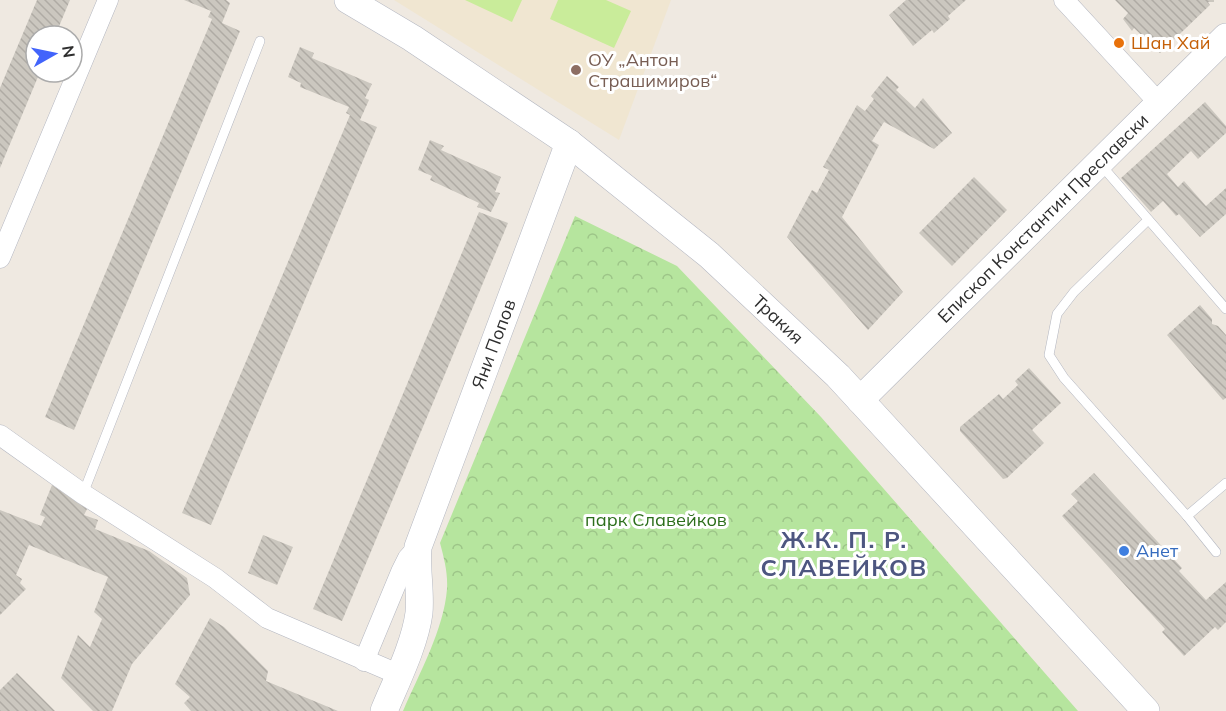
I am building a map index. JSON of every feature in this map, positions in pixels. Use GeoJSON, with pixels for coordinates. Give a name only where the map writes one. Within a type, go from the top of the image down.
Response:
{"type":"FeatureCollection","features":[{"type":"Feature","properties":{"kind":"street"},"geometry":{"type":"LineString","coordinates":[[0,258],[108,0]]}},
{"type":"Feature","properties":{"kind":"street","name":"Тракия"},"geometry":{"type":"LineString","coordinates":[[348,0],[412,38],[569,142],[709,255],[838,376],[1146,711]]}},
{"type":"Feature","properties":{"kind":"street"},"geometry":{"type":"LineString","coordinates":[[1064,0],[1159,103]]}},
{"type":"Feature","properties":{"kind":"street","name":"Епископ Константин Преславски"},"geometry":{"type":"LineString","coordinates":[[860,400],[1226,37]]}},
{"type":"Feature","properties":{"kind":"street","name":"Яни Попов"},"geometry":{"type":"LineString","coordinates":[[384,711],[400,675],[419,614],[416,562],[418,547],[569,142]]}},
{"type":"Feature","properties":{"kind":"street"},"geometry":{"type":"LineString","coordinates":[[0,435],[83,494],[215,578],[267,618],[400,675]]}},
{"type":"Feature","properties":{"kind":"street","name":"Яни Попов"},"geometry":{"type":"LineString","coordinates":[[364,661],[401,572],[408,558],[418,547]]}},
{"type":"Feature","properties":{"kind":"lane"},"geometry":{"type":"LineString","coordinates":[[83,494],[260,41]]}},
{"type":"Feature","properties":{"kind":"lane"},"geometry":{"type":"LineString","coordinates":[[1099,163],[1226,309]]}},
{"type":"Feature","properties":{"kind":"lane"},"geometry":{"type":"LineString","coordinates":[[1148,220],[1074,292],[1057,314],[1049,355],[1064,378],[1187,516],[1216,552]]}},
{"type":"Feature","properties":{"kind":"lane"},"geometry":{"type":"LineString","coordinates":[[1187,516],[1226,483]]}},
{"type":"Feature","properties":{"kind":"shaded area","name":"ОУ „Антон Страшимиров“"},"geometry":{"type":"Polygon","coordinates":[[[394,0],[671,0],[619,140],[394,0]]]}},
{"type":"Feature","properties":{"kind":"green space"},"geometry":{"type":"Polygon","coordinates":[[[465,0],[522,0],[512,22],[465,0]]]}},
{"type":"Feature","properties":{"kind":"green space"},"geometry":{"type":"Polygon","coordinates":[[[558,0],[606,0],[631,11],[614,48],[550,19],[558,0]]]}},
{"type":"Feature","properties":{"kind":"green space","name":"парк Славейков"},"geometry":{"type":"Polygon","coordinates":[[[575,216],[677,266],[821,417],[1078,711],[403,711],[430,651],[445,604],[447,577],[440,543],[575,216]]]}},
{"type":"Feature","properties":{"kind":"building"},"geometry":{"type":"Polygon","coordinates":[[[37,0],[70,0],[60,24],[27,24],[37,0]]]}},
{"type":"Feature","properties":{"kind":"building"},"geometry":{"type":"Polygon","coordinates":[[[184,0],[226,0],[230,3],[222,23],[240,31],[74,430],[45,417],[212,19],[208,17],[211,11],[184,0]]]}},
{"type":"Feature","properties":{"kind":"building"},"geometry":{"type":"Polygon","coordinates":[[[906,0],[966,0],[934,33],[932,30],[913,46],[889,15],[906,0]]]}},
{"type":"Feature","properties":{"kind":"building"},"geometry":{"type":"Polygon","coordinates":[[[1115,0],[1214,0],[1214,2],[1208,2],[1210,5],[1160,53],[1134,28],[1132,31],[1123,19],[1128,13],[1115,0]]]}},
{"type":"Feature","properties":{"kind":"building"},"geometry":{"type":"Polygon","coordinates":[[[24,31],[24,84],[35,84],[0,168],[0,88],[24,31]]]}},
{"type":"Feature","properties":{"kind":"building"},"geometry":{"type":"Polygon","coordinates":[[[300,47],[314,53],[312,58],[372,84],[365,98],[369,100],[360,120],[377,127],[211,525],[182,513],[350,115],[346,113],[349,107],[300,87],[301,83],[288,77],[300,47]]]}},
{"type":"Feature","properties":{"kind":"building"},"geometry":{"type":"Polygon","coordinates":[[[887,76],[899,87],[896,90],[915,108],[923,98],[952,133],[934,149],[884,122],[872,141],[879,145],[842,217],[903,292],[868,330],[787,237],[812,190],[817,193],[829,170],[823,167],[857,105],[865,111],[874,99],[871,96],[887,76]]]}},
{"type":"Feature","properties":{"kind":"building"},"geometry":{"type":"Polygon","coordinates":[[[1205,102],[1226,126],[1226,133],[1198,159],[1191,151],[1167,174],[1178,187],[1184,181],[1206,206],[1226,188],[1226,214],[1200,237],[1179,214],[1176,216],[1163,201],[1151,212],[1121,178],[1205,102]]]}},
{"type":"Feature","properties":{"kind":"building"},"geometry":{"type":"Polygon","coordinates":[[[430,140],[444,146],[441,150],[501,177],[495,192],[500,193],[491,212],[477,207],[479,203],[430,180],[432,176],[418,170],[430,140]]]}},
{"type":"Feature","properties":{"kind":"building"},"geometry":{"type":"Polygon","coordinates":[[[974,177],[1007,210],[952,266],[919,233],[974,177]]]}},
{"type":"Feature","properties":{"kind":"building"},"geometry":{"type":"Polygon","coordinates":[[[479,212],[508,223],[342,621],[313,609],[479,212]]]}},
{"type":"Feature","properties":{"kind":"building"},"geometry":{"type":"Polygon","coordinates":[[[1200,305],[1212,319],[1212,324],[1218,326],[1226,335],[1226,398],[1223,400],[1167,335],[1200,305]]]}},
{"type":"Feature","properties":{"kind":"building"},"geometry":{"type":"Polygon","coordinates":[[[1029,368],[1061,403],[1032,430],[1044,443],[1007,478],[1003,479],[960,431],[960,427],[999,394],[1003,399],[1018,385],[1015,381],[1029,368]]]}},
{"type":"Feature","properties":{"kind":"building"},"geometry":{"type":"Polygon","coordinates":[[[1094,473],[1182,568],[1179,571],[1206,600],[1226,582],[1226,622],[1218,630],[1215,627],[1184,656],[1162,632],[1165,629],[1062,516],[1078,501],[1071,494],[1094,473]]]}},
{"type":"Feature","properties":{"kind":"building"},"geometry":{"type":"Polygon","coordinates":[[[52,485],[87,509],[84,515],[98,520],[95,529],[149,551],[187,578],[190,595],[132,664],[112,711],[93,711],[61,678],[78,635],[90,647],[102,619],[94,612],[108,577],[29,545],[16,575],[22,579],[20,583],[26,589],[0,615],[0,510],[41,526],[45,517],[40,515],[52,485]]]}},
{"type":"Feature","properties":{"kind":"building"},"geometry":{"type":"Polygon","coordinates":[[[263,535],[293,547],[277,585],[248,573],[263,535]]]}},
{"type":"Feature","properties":{"kind":"building"},"geometry":{"type":"Polygon","coordinates":[[[210,618],[224,627],[268,671],[266,681],[338,711],[191,711],[184,703],[190,697],[175,684],[210,618]]]}},
{"type":"Feature","properties":{"kind":"building"},"geometry":{"type":"Polygon","coordinates":[[[17,673],[55,711],[0,711],[0,690],[17,673]]]}},
{"type":"Feature","properties":{"kind":"place","name":"Шан Хай"},"geometry":{"type":"Point","coordinates":[1119,43]}},
{"type":"Feature","properties":{"kind":"place","name":"ОУ „Антон Страшимиров“"},"geometry":{"type":"Point","coordinates":[576,70]}},
{"type":"Feature","properties":{"kind":"place","name":"Анет"},"geometry":{"type":"Point","coordinates":[1124,551]}},
{"type":"Feature","properties":{"kind":"district","name":"Ж.К. П. Р. СЛАВЕЙКОВ"},"geometry":{"type":"Point","coordinates":[844,554]}}]}
